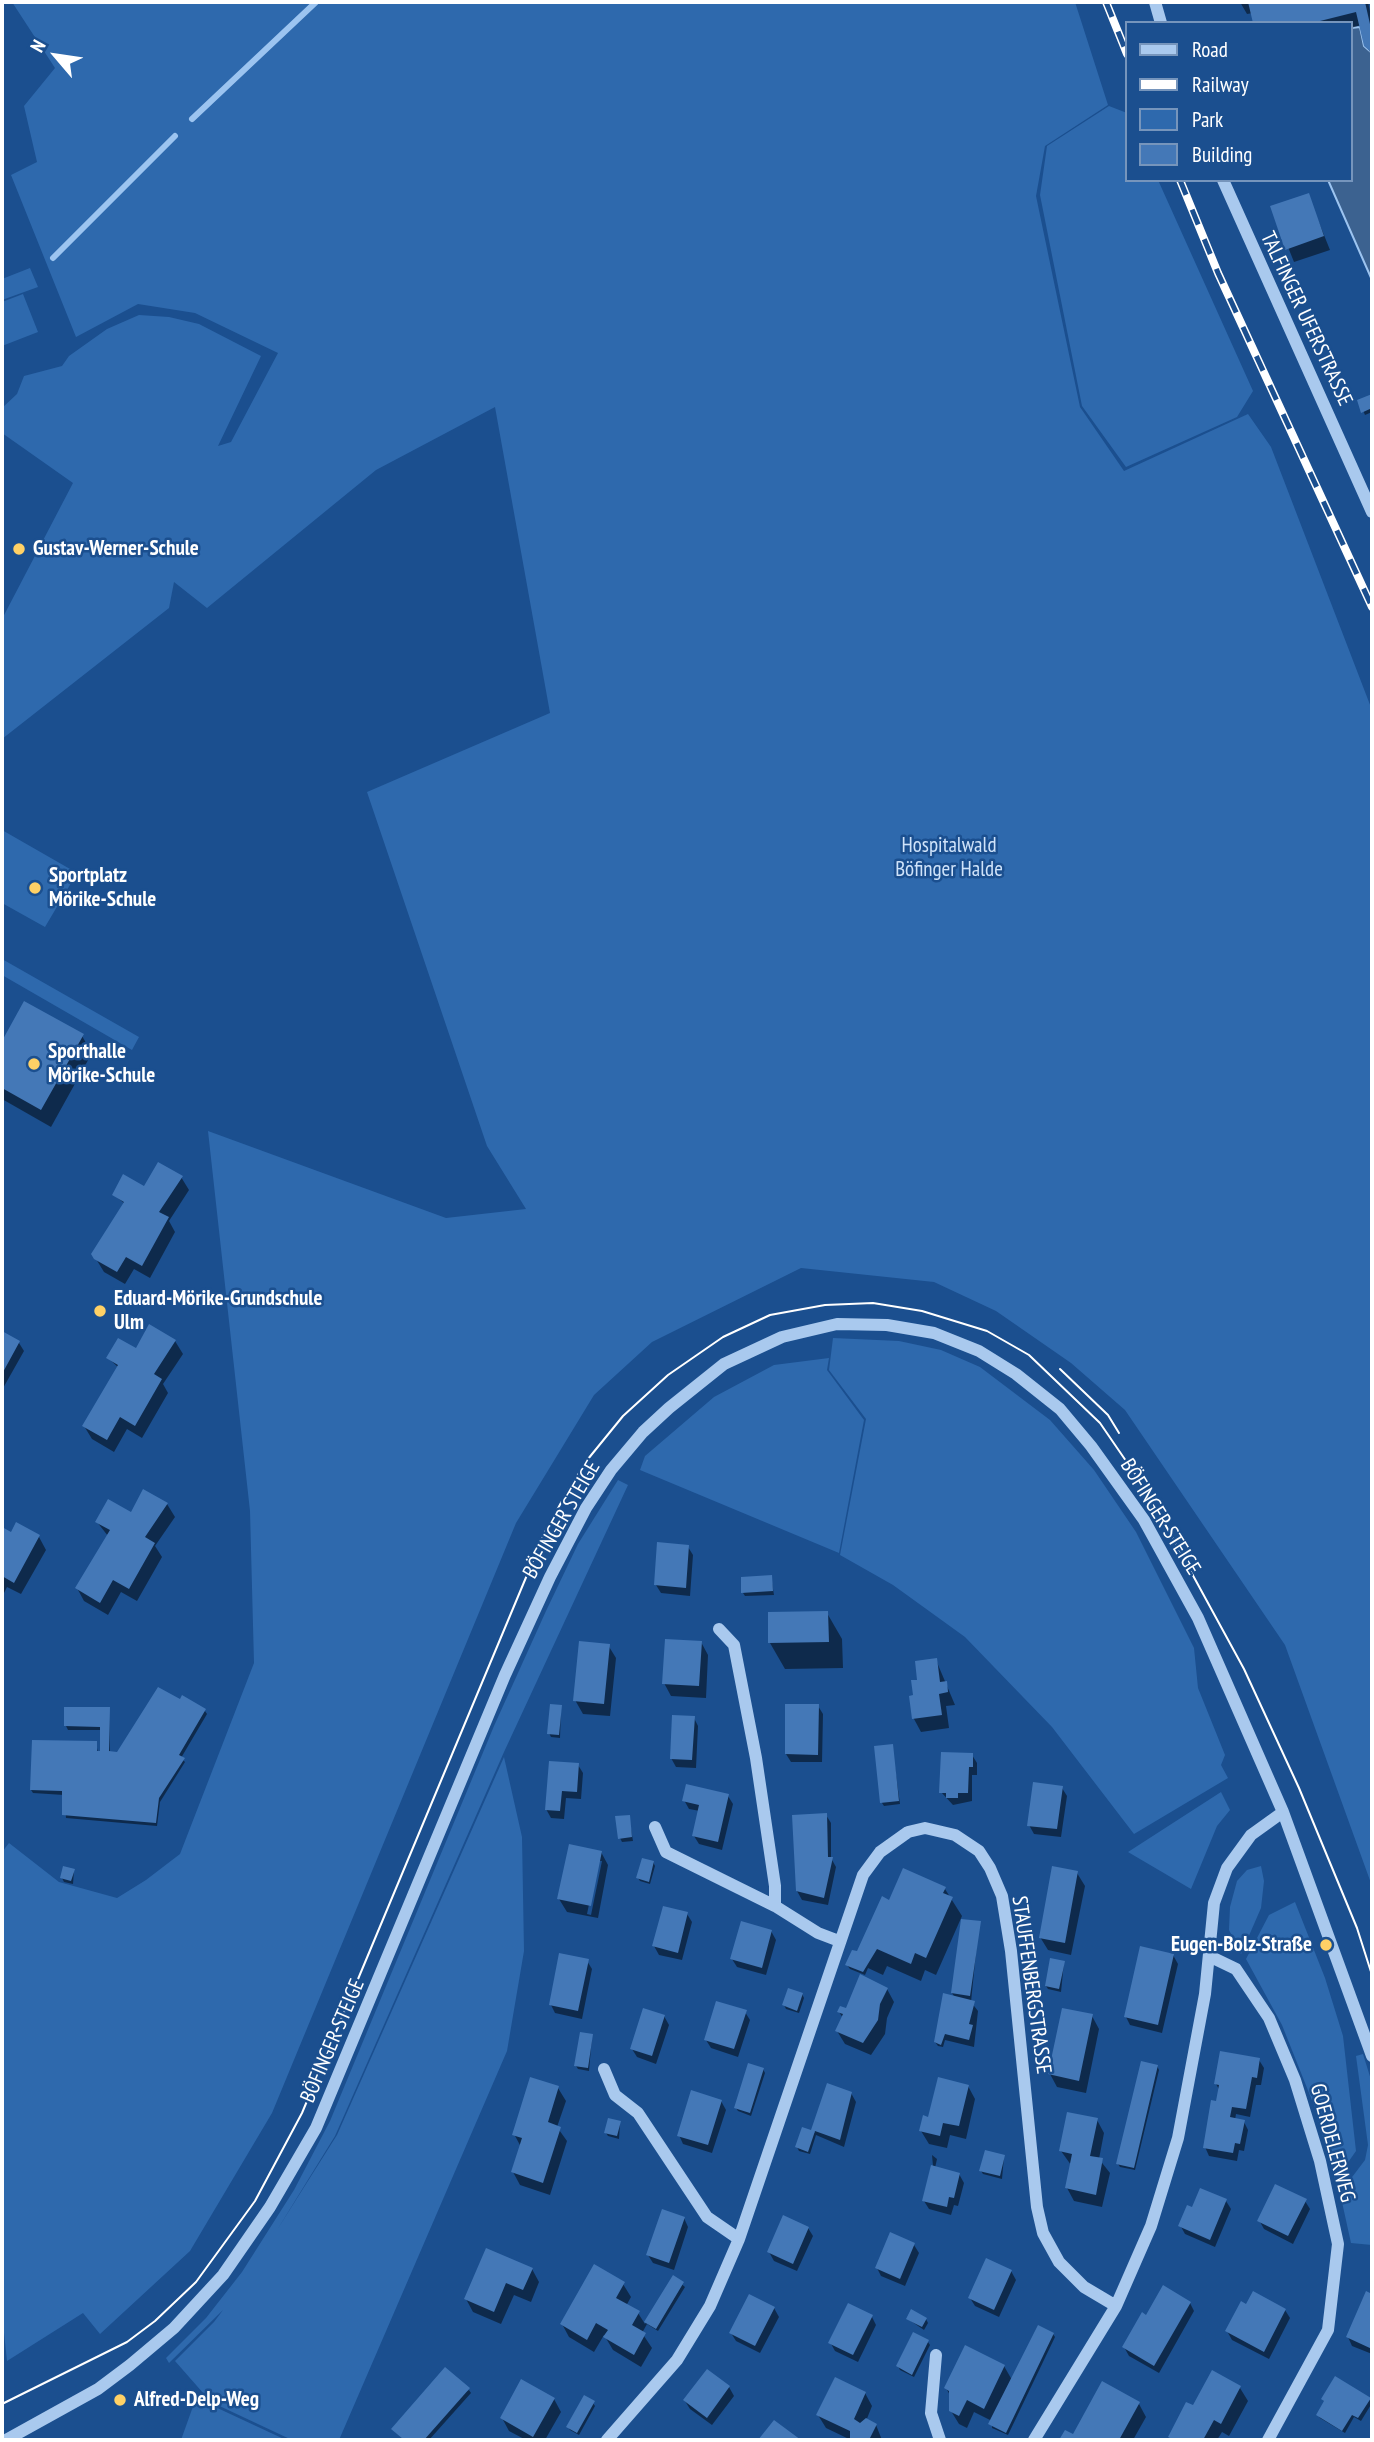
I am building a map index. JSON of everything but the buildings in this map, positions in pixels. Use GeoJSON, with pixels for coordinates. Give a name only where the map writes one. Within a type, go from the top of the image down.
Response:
{"type":"FeatureCollection","features":[{"type":"Feature","properties":{"kind":"street"},"geometry":{"type":"LineString","coordinates":[[1154,2],[1160,21]]}},
{"type":"Feature","properties":{"kind":"street","name":"TALFINGER UFERSTRASSE"},"geometry":{"type":"LineString","coordinates":[[1224,182],[1372,512]]}},
{"type":"Feature","properties":{"kind":"street","name":"BÖFINGER STEIGE"},"geometry":{"type":"LineString","coordinates":[[6,2440],[98,2389],[174,2328],[223,2275],[270,2207],[316,2128],[344,2067],[505,1675],[550,1577],[586,1508],[611,1470],[643,1432],[724,1364],[782,1336],[837,1324],[887,1325],[934,1333],[979,1350],[1016,1374],[1060,1409],[1091,1446],[1143,1520],[1198,1618],[1283,1812],[1372,2056]]}},
{"type":"Feature","properties":{"kind":"street"},"geometry":{"type":"LineString","coordinates":[[719,1629],[734,1645],[756,1758],[775,1886],[775,1906]]}},
{"type":"Feature","properties":{"kind":"street"},"geometry":{"type":"LineString","coordinates":[[1034,2440],[1116,2306],[1151,2226],[1178,2137],[1205,1994],[1214,1903],[1227,1868],[1251,1835],[1283,1812]]}},
{"type":"Feature","properties":{"kind":"street"},"geometry":{"type":"LineString","coordinates":[[655,1827],[666,1852],[775,1906],[818,1933],[839,1941]]}},
{"type":"Feature","properties":{"kind":"street","name":"STAUFFENBERGSTRASSE"},"geometry":{"type":"LineString","coordinates":[[607,2440],[677,2360],[710,2306],[739,2239],[863,1875],[880,1852],[908,1832],[925,1828],[955,1835],[979,1851],[990,1868],[1004,1907],[1011,1951],[1037,2207],[1043,2233],[1059,2262],[1084,2287],[1116,2306]]}},
{"type":"Feature","properties":{"kind":"street","name":"GOERDELERWEG"},"geometry":{"type":"LineString","coordinates":[[1209,1956],[1236,1969],[1269,2018],[1295,2080],[1316,2149],[1338,2244],[1328,2330],[1268,2440]]}},
{"type":"Feature","properties":{"kind":"street"},"geometry":{"type":"LineString","coordinates":[[604,2069],[615,2095],[638,2113],[706,2217],[739,2239]]}},
{"type":"Feature","properties":{"kind":"street"},"geometry":{"type":"LineString","coordinates":[[936,2355],[931,2413],[940,2440]]}},
{"type":"Feature","properties":{"kind":"green space","name":"Hospitalwald Böfinger Halde"},"geometry":{"type":"Polygon","coordinates":[[[12,2],[1075,2],[1108,105],[1045,146],[1036,196],[1080,407],[1124,471],[1248,414],[1271,447],[1372,710],[1372,1886],[1285,1645],[1125,1410],[1071,1363],[996,1311],[934,1282],[801,1268],[652,1342],[594,1395],[516,1523],[272,2113],[190,2251],[100,2334],[83,2313],[7,2361],[2,2314],[2,1852],[9,1843],[59,1882],[117,1898],[146,1880],[180,1854],[254,1663],[250,1511],[208,1131],[446,1218],[526,1209],[487,1146],[367,792],[550,713],[495,407],[376,470],[207,608],[174,582],[169,608],[2,739],[2,619],[73,483],[2,433],[2,408],[17,394],[24,376],[62,366],[69,356],[107,329],[139,315],[169,317],[199,324],[261,356],[218,446],[231,442],[278,353],[195,313],[138,304],[76,337],[11,175],[37,162],[24,106],[55,68],[12,2]]]}},
{"type":"Feature","properties":{"kind":"green space"},"geometry":{"type":"Polygon","coordinates":[[[1109,106],[1126,113],[1126,182],[1159,182],[1253,391],[1237,417],[1126,467],[1082,406],[1040,195],[1047,146],[1109,106]]]}},
{"type":"Feature","properties":{"kind":"green space"},"geometry":{"type":"Polygon","coordinates":[[[30,268],[38,287],[2,300],[2,279],[30,268]]]}},
{"type":"Feature","properties":{"kind":"green space"},"geometry":{"type":"Polygon","coordinates":[[[23,294],[38,332],[2,346],[2,302],[23,294]]]}},
{"type":"Feature","properties":{"kind":"green space","name":"Sportplatz Mörike-Schule"},"geometry":{"type":"Polygon","coordinates":[[[2,830],[77,873],[45,927],[2,903],[2,830]]]}},
{"type":"Feature","properties":{"kind":"green space"},"geometry":{"type":"Polygon","coordinates":[[[2,959],[139,1037],[132,1050],[2,975],[2,959]]]}},
{"type":"Feature","properties":{"kind":"green space"},"geometry":{"type":"Polygon","coordinates":[[[833,1338],[899,1341],[941,1350],[980,1367],[1050,1420],[1094,1470],[1136,1532],[1194,1648],[1198,1688],[1225,1755],[1221,1765],[1228,1778],[1134,1834],[1052,1727],[965,1637],[893,1585],[840,1555],[866,1419],[829,1370],[833,1338]]]}},
{"type":"Feature","properties":{"kind":"green space"},"geometry":{"type":"Polygon","coordinates":[[[829,1358],[827,1370],[864,1420],[839,1553],[640,1470],[645,1456],[714,1397],[774,1365],[829,1358]]]}},
{"type":"Feature","properties":{"kind":"green space"},"geometry":{"type":"Polygon","coordinates":[[[618,1480],[628,1485],[504,1752],[335,2136],[277,2230],[337,2135],[504,1757],[522,1837],[524,1951],[507,2051],[339,2440],[292,2440],[211,2402],[175,2361],[223,2310],[169,2363],[166,2358],[206,2318],[242,2272],[294,2190],[330,2121],[494,1726],[578,1544],[618,1480]]]}},
{"type":"Feature","properties":{"kind":"green space"},"geometry":{"type":"Polygon","coordinates":[[[1221,1792],[1230,1810],[1217,1826],[1191,1889],[1128,1852],[1221,1792]]]}},
{"type":"Feature","properties":{"kind":"green space"},"geometry":{"type":"Polygon","coordinates":[[[1261,1866],[1264,1881],[1261,1908],[1241,1954],[1229,1930],[1230,1907],[1237,1881],[1247,1870],[1261,1866]]]}},
{"type":"Feature","properties":{"kind":"green space"},"geometry":{"type":"Polygon","coordinates":[[[1295,1902],[1325,1978],[1343,2036],[1356,2151],[1335,2181],[1315,2108],[1282,2025],[1246,1959],[1269,1915],[1295,1902]]]}},
{"type":"Feature","properties":{"kind":"green space"},"geometry":{"type":"Polygon","coordinates":[[[1363,2054],[1372,2083],[1372,2245],[1351,2243],[1340,2193],[1365,2160],[1368,2145],[1356,2056],[1363,2054]]]}},
{"type":"Feature","properties":{"kind":"green space"},"geometry":{"type":"Polygon","coordinates":[[[196,2398],[286,2440],[181,2440],[196,2398]]]}},
{"type":"Feature","properties":{"kind":"shaded area"},"geometry":{"type":"Polygon","coordinates":[[[1360,27],[1364,46],[1372,53],[1372,280],[1329,182],[1353,182],[1353,28],[1360,27]]]}},
{"type":"Feature","properties":{"kind":"waterway"},"geometry":{"type":"LineString","coordinates":[[192,119],[316,2]]}},
{"type":"Feature","properties":{"kind":"waterway"},"geometry":{"type":"LineString","coordinates":[[53,258],[175,136]]}},
{"type":"Feature","properties":{"kind":"tram line"},"geometry":{"type":"LineString","coordinates":[[2,2404],[127,2342],[155,2321],[196,2282],[255,2201],[302,2113],[545,1532],[568,1490],[588,1459],[623,1416],[668,1375],[723,1337],[770,1315],[825,1305],[873,1303],[922,1311],[987,1331],[1029,1355],[1100,1423],[1148,1493],[1244,1669],[1299,1788],[1357,1928],[1372,1975]]}},
{"type":"Feature","properties":{"kind":"tram line"},"geometry":{"type":"LineString","coordinates":[[1060,1369],[1108,1415],[1119,1433]]}},
{"type":"Feature","properties":{"kind":"railway"},"geometry":{"type":"LineString","coordinates":[[1106,2],[1126,52]]}},
{"type":"Feature","properties":{"kind":"railway"},"geometry":{"type":"LineString","coordinates":[[1181,182],[1218,273],[1372,607]]}},
{"type":"Feature","properties":{"kind":"place","name":"Gustav-Werner-Schule"},"geometry":{"type":"Point","coordinates":[19,549]}},
{"type":"Feature","properties":{"kind":"place","name":"Sportplatz Mörike-Schule"},"geometry":{"type":"Point","coordinates":[35,888]}},
{"type":"Feature","properties":{"kind":"place","name":"Sporthalle Mörike-Schule"},"geometry":{"type":"Point","coordinates":[34,1064]}},
{"type":"Feature","properties":{"kind":"place","name":"Eduard-Mörike-Grundschule Ulm"},"geometry":{"type":"Point","coordinates":[100,1311]}},
{"type":"Feature","properties":{"kind":"place","name":"Eugen-Bolz-Straße"},"geometry":{"type":"Point","coordinates":[1326,1945]}},
{"type":"Feature","properties":{"kind":"place","name":"Alfred-Delp-Weg"},"geometry":{"type":"Point","coordinates":[120,2400]}}]}
